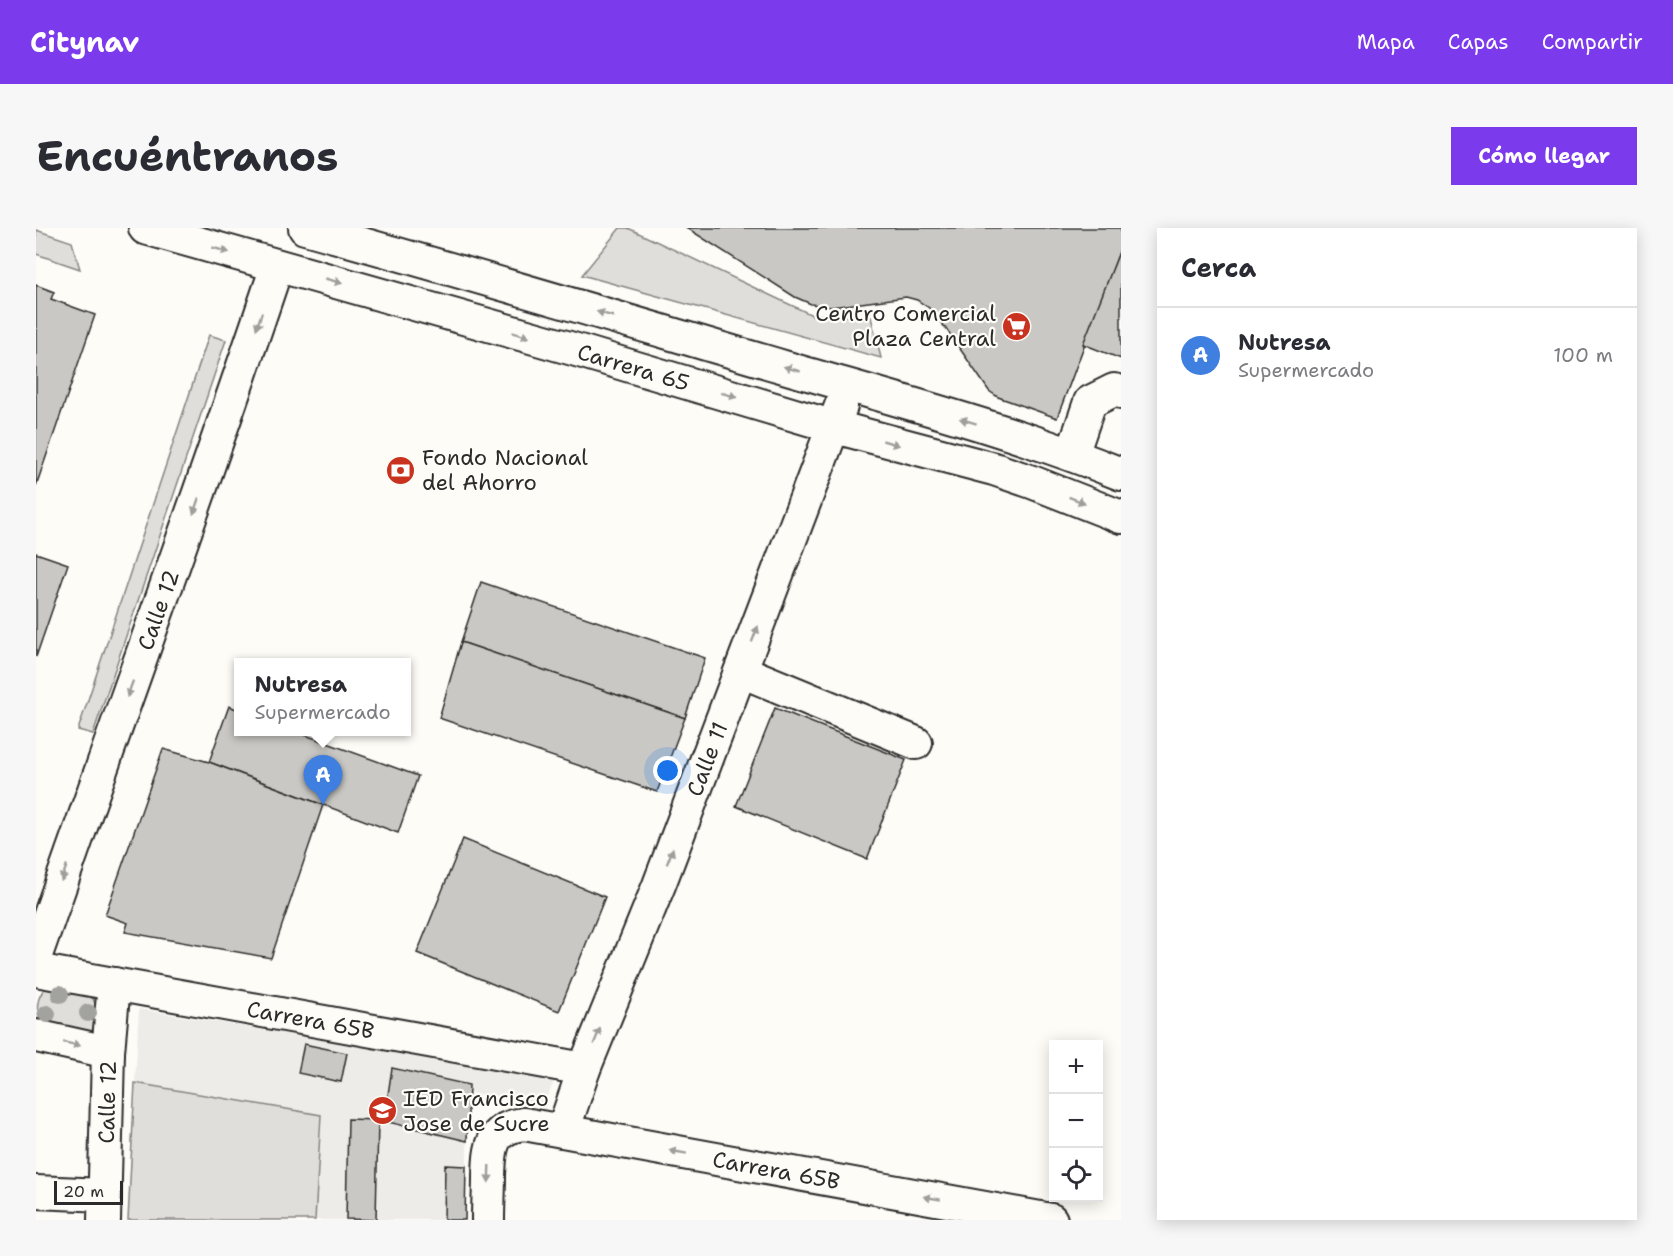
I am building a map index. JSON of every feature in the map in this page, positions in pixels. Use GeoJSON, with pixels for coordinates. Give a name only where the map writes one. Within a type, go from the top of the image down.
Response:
{"type":"FeatureCollection","features":[{"type":"Feature","properties":{"kind":"street","name":"Carrera 65"},"geometry":{"type":"LineString","coordinates":[[145,228],[573,349],[835,427],[994,469],[1121,517]]}},
{"type":"Feature","properties":{"kind":"street","name":"Carrera 65"},"geometry":{"type":"LineString","coordinates":[[304,228],[417,259],[1024,438],[1121,474]]}},
{"type":"Feature","properties":{"kind":"street","name":"Calle 12"},"geometry":{"type":"LineString","coordinates":[[36,955],[100,770],[182,546],[277,266]]}},
{"type":"Feature","properties":{"kind":"street","name":"Calle 11"},"geometry":{"type":"LineString","coordinates":[[563,1131],[584,1070],[659,885],[835,427],[848,386]]}},
{"type":"Feature","properties":{"kind":"street"},"geometry":{"type":"LineString","coordinates":[[1072,455],[1090,402],[1114,390],[1121,392]]}},
{"type":"Feature","properties":{"kind":"street"},"geometry":{"type":"LineString","coordinates":[[1024,438],[1026,464],[1032,482]]}},
{"type":"Feature","properties":{"kind":"street"},"geometry":{"type":"LineString","coordinates":[[741,671],[916,743]]}},
{"type":"Feature","properties":{"kind":"street","name":"Carrera 65B"},"geometry":{"type":"LineString","coordinates":[[36,970],[584,1070]]}},
{"type":"Feature","properties":{"kind":"street","name":"Calle 12"},"geometry":{"type":"LineString","coordinates":[[104,1207],[108,1052],[114,984]]}},
{"type":"Feature","properties":{"kind":"street"},"geometry":{"type":"LineString","coordinates":[[36,1036],[108,1052]]}},
{"type":"Feature","properties":{"kind":"street","name":"Carrera 65B"},"geometry":{"type":"LineString","coordinates":[[488,1220],[490,1153],[494,1140],[501,1131],[512,1125],[524,1124],[1051,1220]]}},
{"type":"Feature","properties":{"kind":"street"},"geometry":{"type":"LineString","coordinates":[[36,1192],[104,1207]]}},
{"type":"Feature","properties":{"kind":"shaded area"},"geometry":{"type":"Polygon","coordinates":[[[620,228],[628,228],[812,315],[871,317],[881,358],[582,275],[620,228]]]}},
{"type":"Feature","properties":{"kind":"shaded area"},"geometry":{"type":"Polygon","coordinates":[[[36,230],[72,242],[80,269],[36,254],[36,230]]]}},
{"type":"Feature","properties":{"kind":"shaded area"},"geometry":{"type":"Polygon","coordinates":[[[209,335],[226,340],[93,734],[78,730],[209,335]]]}},
{"type":"Feature","properties":{"kind":"shaded area"},"geometry":{"type":"Polygon","coordinates":[[[46,987],[90,994],[95,1003],[96,1013],[92,1032],[40,1022],[38,1004],[40,995],[46,987]]]}},
{"type":"Feature","properties":{"kind":"shaded area","name":"IED Francisco Jose de Sucre"},"geometry":{"type":"Polygon","coordinates":[[[139,1009],[555,1079],[543,1106],[469,1093],[465,1220],[315,1220],[320,1115],[135,1083],[139,1009]]]}},
{"type":"Feature","properties":{"kind":"shaded area"},"geometry":{"type":"Polygon","coordinates":[[[135,1083],[321,1115],[315,1220],[128,1220],[135,1083]]]}},
{"type":"Feature","properties":{"kind":"building","name":"Centro Comercial Plaza Central"},"geometry":{"type":"Polygon","coordinates":[[[687,228],[1121,228],[1121,247],[1057,418],[998,397],[989,391],[947,330],[929,308],[917,300],[906,297],[831,307],[811,304],[795,297],[687,228]]]}},
{"type":"Feature","properties":{"kind":"building"},"geometry":{"type":"Polygon","coordinates":[[[1121,247],[1121,359],[1083,344],[1121,247]]]}},
{"type":"Feature","properties":{"kind":"building"},"geometry":{"type":"Polygon","coordinates":[[[36,285],[54,292],[51,299],[95,315],[36,486],[36,285]]]}},
{"type":"Feature","properties":{"kind":"building"},"geometry":{"type":"Polygon","coordinates":[[[36,553],[68,564],[36,657],[36,553]]]}},
{"type":"Feature","properties":{"kind":"building"},"geometry":{"type":"Polygon","coordinates":[[[481,582],[705,658],[685,718],[461,642],[481,582]]]}},
{"type":"Feature","properties":{"kind":"building"},"geometry":{"type":"Polygon","coordinates":[[[461,642],[685,718],[657,792],[439,718],[461,642]]]}},
{"type":"Feature","properties":{"kind":"building"},"geometry":{"type":"Polygon","coordinates":[[[229,706],[234,708],[234,736],[308,736],[418,776],[398,833],[209,762],[229,706]]]}},
{"type":"Feature","properties":{"kind":"building"},"geometry":{"type":"Polygon","coordinates":[[[775,708],[906,760],[867,859],[736,806],[775,708]]]}},
{"type":"Feature","properties":{"kind":"building"},"geometry":{"type":"Polygon","coordinates":[[[163,749],[209,762],[323,805],[271,958],[125,932],[128,923],[105,915],[163,749]]]}},
{"type":"Feature","properties":{"kind":"building"},"geometry":{"type":"Polygon","coordinates":[[[463,839],[605,897],[559,1011],[417,953],[463,839]]]}},
{"type":"Feature","properties":{"kind":"building"},"geometry":{"type":"Polygon","coordinates":[[[304,1044],[347,1053],[341,1082],[298,1073],[304,1044]]]}},
{"type":"Feature","properties":{"kind":"building"},"geometry":{"type":"Polygon","coordinates":[[[392,1068],[469,1085],[467,1141],[384,1121],[392,1068]]]}},
{"type":"Feature","properties":{"kind":"building"},"geometry":{"type":"Polygon","coordinates":[[[348,1119],[378,1120],[376,1220],[346,1219],[348,1119]]]}},
{"type":"Feature","properties":{"kind":"building"},"geometry":{"type":"Polygon","coordinates":[[[445,1165],[466,1166],[465,1220],[444,1220],[445,1165]]]}},
{"type":"Feature","properties":{"kind":"place","name":"Centro Comercial Plaza Central"},"geometry":{"type":"Point","coordinates":[1017,326]}},
{"type":"Feature","properties":{"kind":"place","name":"Fondo Nacional del Ahorro"},"geometry":{"type":"Point","coordinates":[401,470]}},
{"type":"Feature","properties":{"kind":"place","name":"Nutresa"},"geometry":{"type":"Point","coordinates":[323,805]}},
{"type":"Feature","properties":{"kind":"place","name":"IED Francisco Jose de Sucre"},"geometry":{"type":"Point","coordinates":[382,1111]}}]}
